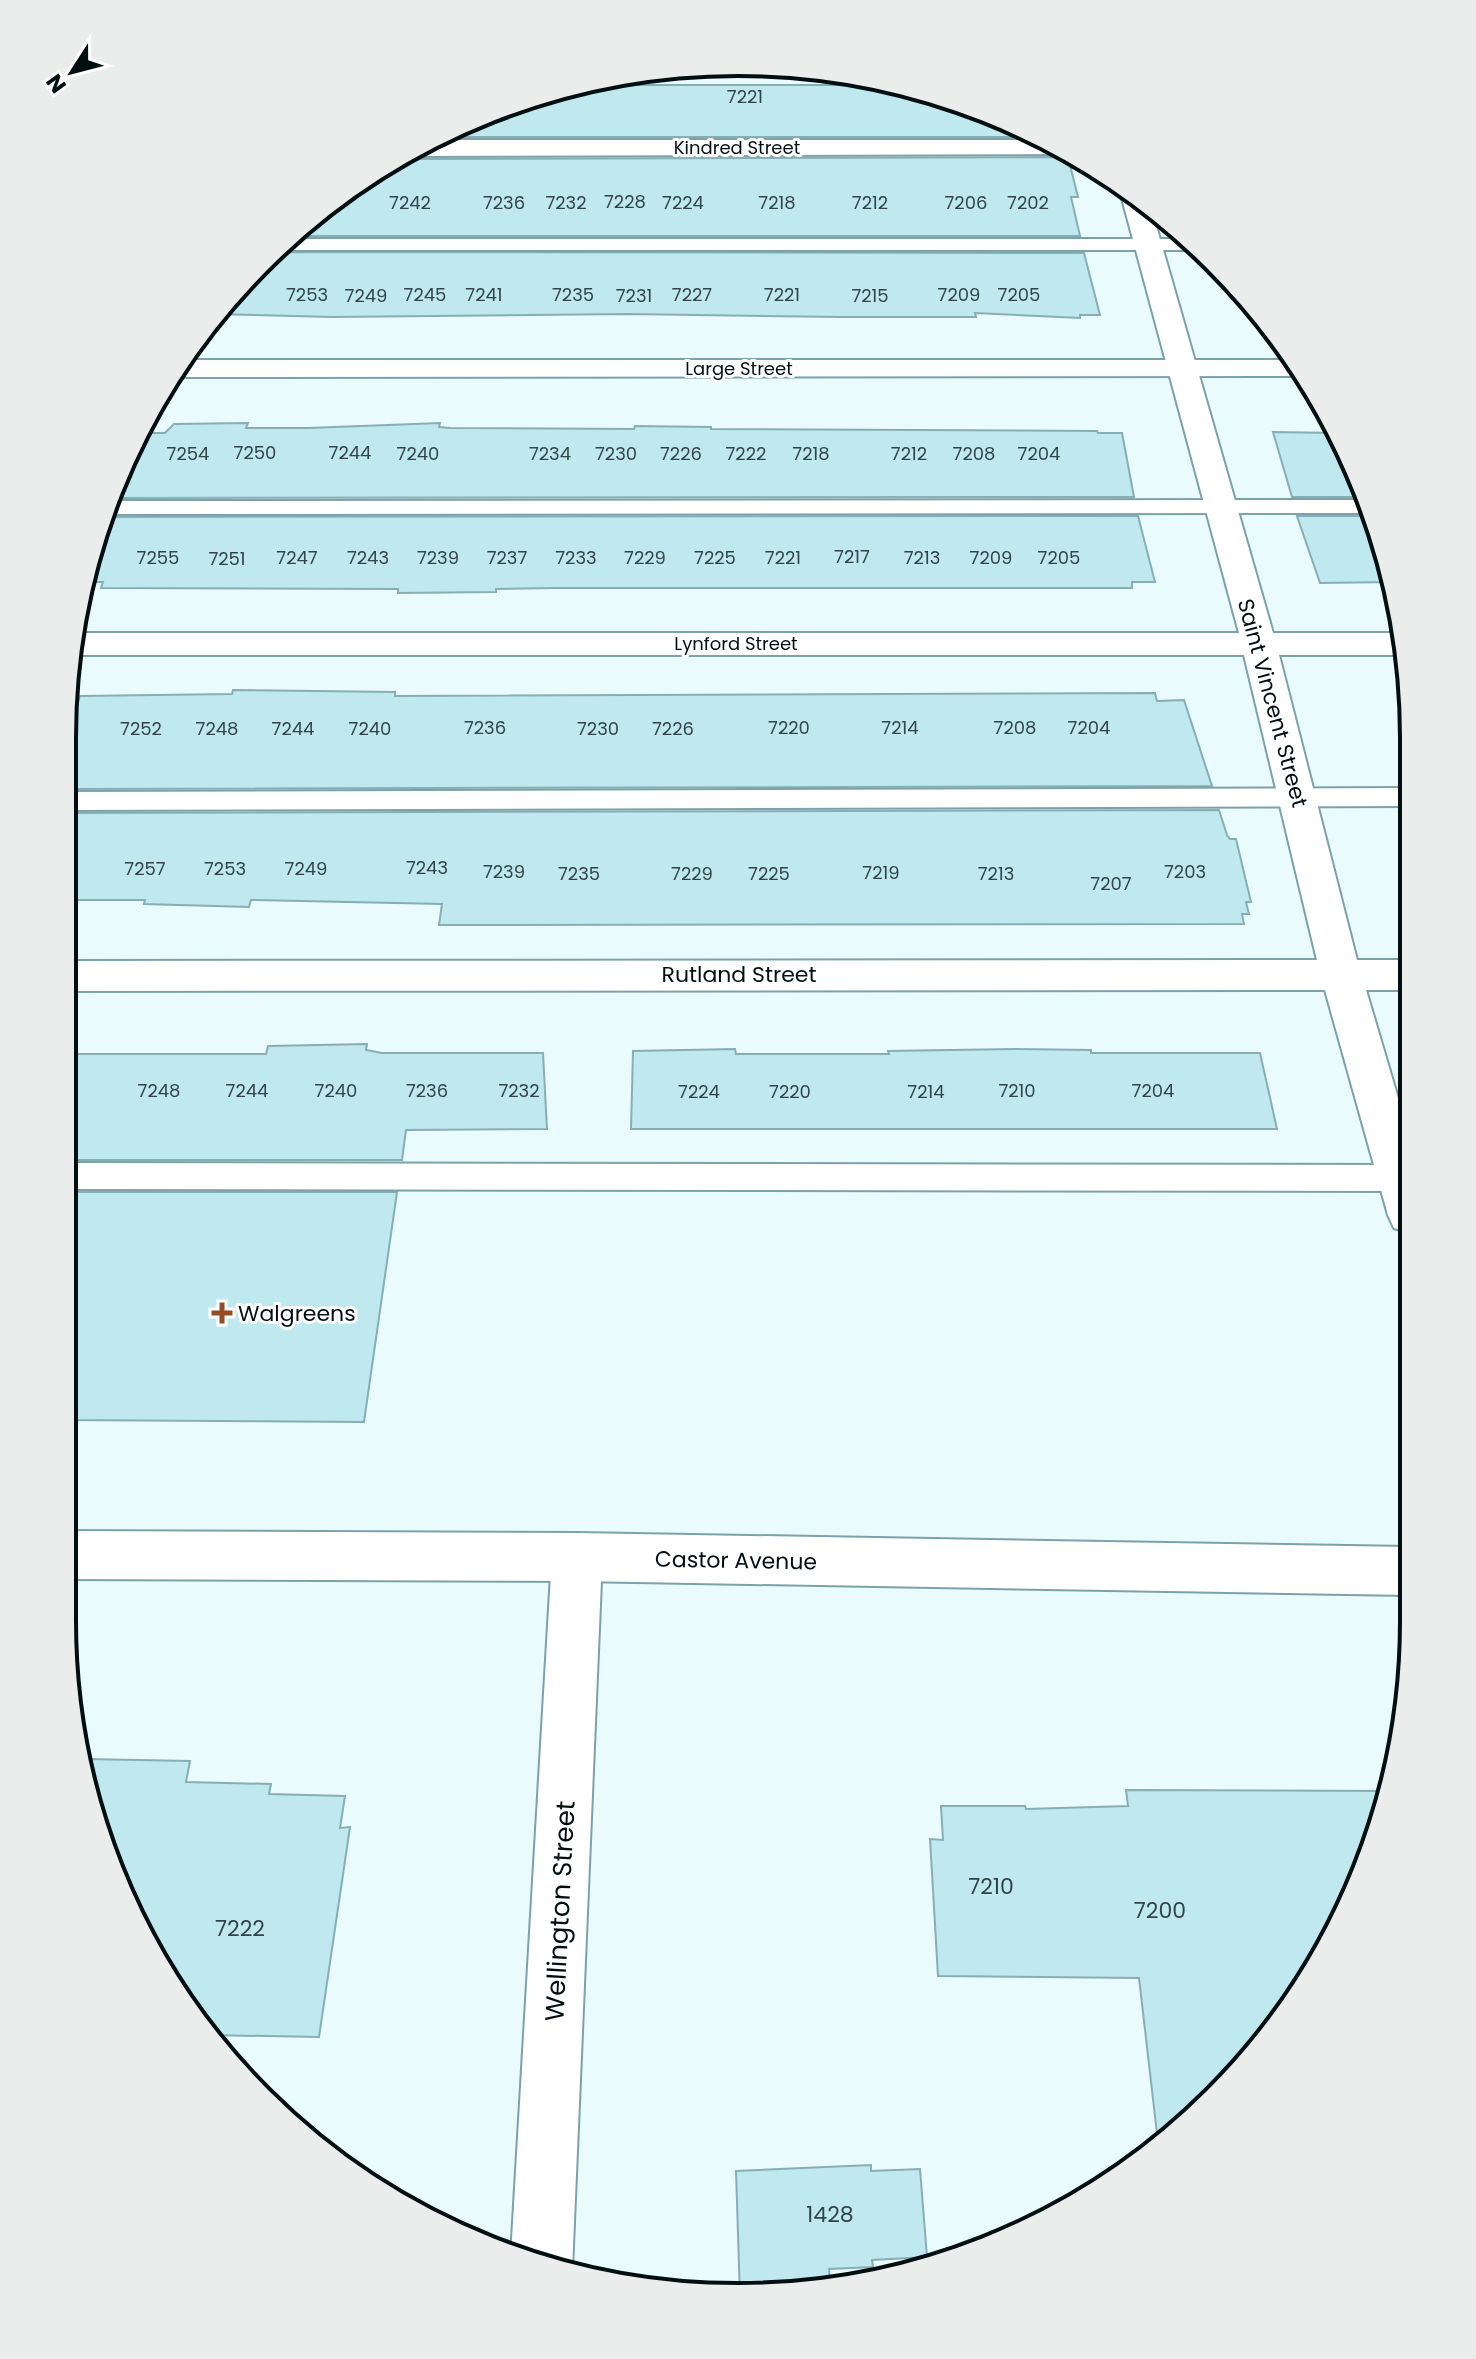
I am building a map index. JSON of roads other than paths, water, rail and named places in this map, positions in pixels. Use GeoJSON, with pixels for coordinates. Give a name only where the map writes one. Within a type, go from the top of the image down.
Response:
{"type":"FeatureCollection","features":[{"type":"Feature","properties":{"kind":"street","name":"Kindred Street"},"geometry":{"type":"LineString","coordinates":[[438,148],[1038,148]]}},
{"type":"Feature","properties":{"kind":"street","name":"Saint Vincent Street"},"geometry":{"type":"LineString","coordinates":[[1139,212],[1259,644],[1341,975],[1400,1175]]}},
{"type":"Feature","properties":{"kind":"street","name":"Large Street"},"geometry":{"type":"LineString","coordinates":[[189,369],[1287,369]]}},
{"type":"Feature","properties":{"kind":"street","name":"Lynford Street"},"geometry":{"type":"LineString","coordinates":[[83,644],[1393,644]]}},
{"type":"Feature","properties":{"kind":"street","name":"Rutland Street"},"geometry":{"type":"LineString","coordinates":[[76,976],[1400,975]]}},
{"type":"Feature","properties":{"kind":"street","name":"Castor Avenue"},"geometry":{"type":"LineString","coordinates":[[76,1555],[577,1557],[1400,1571]]}},
{"type":"Feature","properties":{"kind":"street","name":"Wellington Street"},"geometry":{"type":"LineString","coordinates":[[543,2253],[577,1557]]}},
{"type":"Feature","properties":{"kind":"lane"},"geometry":{"type":"LineString","coordinates":[[297,245],[1179,245]]}},
{"type":"Feature","properties":{"kind":"lane"},"geometry":{"type":"LineString","coordinates":[[117,508],[1358,507]]}},
{"type":"Feature","properties":{"kind":"lane"},"geometry":{"type":"LineString","coordinates":[[76,801],[1400,797]]}},
{"type":"Feature","properties":{"kind":"lane"},"geometry":{"type":"LineString","coordinates":[[76,1176],[1400,1199]]}},
{"type":"Feature","properties":{"kind":"place","name":"Walgreens"},"geometry":{"type":"Point","coordinates":[222,1313]}}]}
